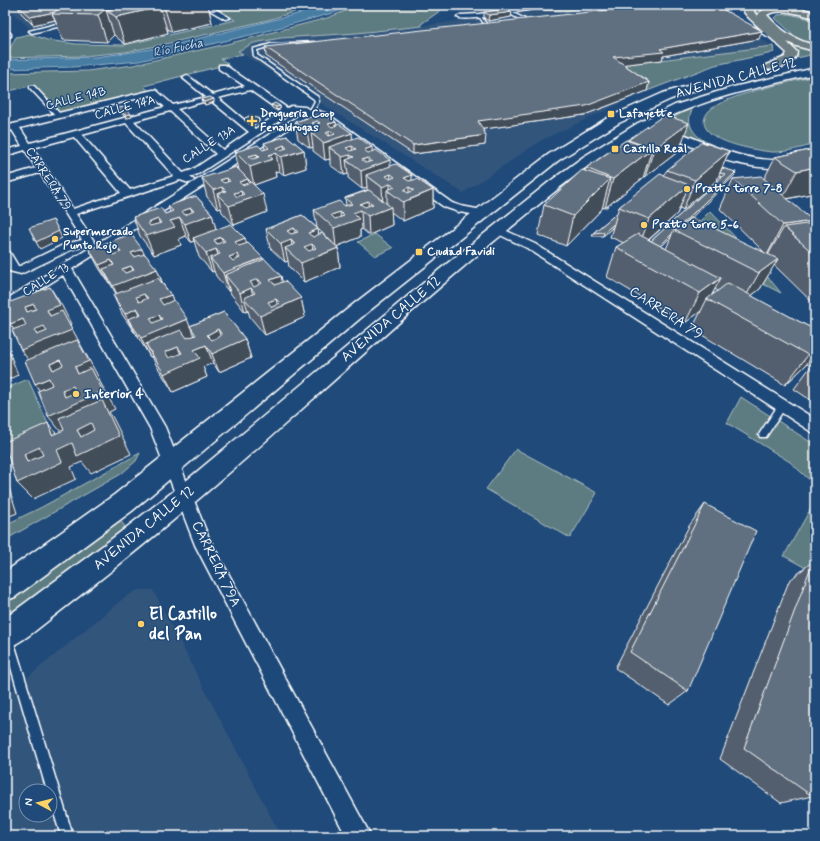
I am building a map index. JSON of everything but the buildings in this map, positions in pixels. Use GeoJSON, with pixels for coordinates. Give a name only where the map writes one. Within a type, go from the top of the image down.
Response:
{"type":"FeatureCollection","features":[{"type":"Feature","properties":{"kind":"highway"},"geometry":{"type":"LineString","coordinates":[[750,5],[748,10],[750,22],[779,40],[790,49],[792,55],[789,59],[763,69]]}},
{"type":"Feature","properties":{"kind":"highway"},"geometry":{"type":"LineString","coordinates":[[783,5],[815,14]]}},
{"type":"Feature","properties":{"kind":"highway"},"geometry":{"type":"LineString","coordinates":[[796,5],[815,10]]}},
{"type":"Feature","properties":{"kind":"highway"},"geometry":{"type":"LineString","coordinates":[[814,58],[797,44],[790,41],[762,15],[768,11],[774,10],[815,14]]}},
{"type":"Feature","properties":{"kind":"main road","name":"AVENIDA CALLE 12"},"geometry":{"type":"LineString","coordinates":[[763,69],[814,58]]}},
{"type":"Feature","properties":{"kind":"main road","name":"AVENIDA CALLE 12"},"geometry":{"type":"LineString","coordinates":[[5,588],[123,503],[362,308],[466,226],[550,161],[595,131],[647,104],[712,89],[814,58]]}},
{"type":"Feature","properties":{"kind":"main road","name":"AVENIDA CALLE 12"},"geometry":{"type":"LineString","coordinates":[[6,634],[91,571],[185,497],[350,353],[498,230],[587,160],[608,145],[712,89]]}},
{"type":"Feature","properties":{"kind":"main road"},"geometry":{"type":"LineString","coordinates":[[693,115],[712,89]]}},
{"type":"Feature","properties":{"kind":"main road"},"geometry":{"type":"LineString","coordinates":[[629,134],[650,130],[672,133],[728,156],[761,164],[793,165],[815,161]]}},
{"type":"Feature","properties":{"kind":"main road"},"geometry":{"type":"LineString","coordinates":[[697,131],[718,146],[758,156],[785,157],[815,150]]}},
{"type":"Feature","properties":{"kind":"street"},"geometry":{"type":"LineString","coordinates":[[204,5],[227,18]]}},
{"type":"Feature","properties":{"kind":"street"},"geometry":{"type":"LineString","coordinates":[[460,17],[507,12],[544,5]]}},
{"type":"Feature","properties":{"kind":"street"},"geometry":{"type":"LineString","coordinates":[[32,31],[85,19]]}},
{"type":"Feature","properties":{"kind":"street"},"geometry":{"type":"LineString","coordinates":[[222,67],[286,111],[297,108],[305,110],[310,114],[326,116],[448,204],[466,226]]}},
{"type":"Feature","properties":{"kind":"street"},"geometry":{"type":"LineString","coordinates":[[187,77],[254,132]]}},
{"type":"Feature","properties":{"kind":"street","name":"CALLE 14A"},"geometry":{"type":"LineString","coordinates":[[5,153],[251,87]]}},
{"type":"Feature","properties":{"kind":"street","name":"CALLE 14B"},"geometry":{"type":"LineString","coordinates":[[10,128],[153,92],[172,108]]}},
{"type":"Feature","properties":{"kind":"street"},"geometry":{"type":"LineString","coordinates":[[172,108],[222,154]]}},
{"type":"Feature","properties":{"kind":"street","name":"CALLE 13A"},"geometry":{"type":"LineString","coordinates":[[70,213],[195,172],[286,111]]}},
{"type":"Feature","properties":{"kind":"street","name":"CALLE 13"},"geometry":{"type":"LineString","coordinates":[[5,306],[65,268],[91,246],[199,184],[300,117],[310,114]]}},
{"type":"Feature","properties":{"kind":"street"},"geometry":{"type":"LineString","coordinates":[[128,120],[181,177],[199,184]]}},
{"type":"Feature","properties":{"kind":"street","name":"CARRERA 79"},"geometry":{"type":"LineString","coordinates":[[10,128],[28,147],[91,246]]}},
{"type":"Feature","properties":{"kind":"street"},"geometry":{"type":"LineString","coordinates":[[76,134],[128,194]]}},
{"type":"Feature","properties":{"kind":"street"},"geometry":{"type":"LineString","coordinates":[[5,180],[42,169]]}},
{"type":"Feature","properties":{"kind":"street"},"geometry":{"type":"LineString","coordinates":[[448,204],[470,212],[483,213]]}},
{"type":"Feature","properties":{"kind":"street","name":"CARRERA 79"},"geometry":{"type":"LineString","coordinates":[[498,230],[542,253],[815,427]]}},
{"type":"Feature","properties":{"kind":"street"},"geometry":{"type":"LineString","coordinates":[[5,253],[13,268],[21,270],[69,246],[91,246]]}},
{"type":"Feature","properties":{"kind":"street","name":"CARRERA 79A"},"geometry":{"type":"LineString","coordinates":[[65,268],[157,427],[201,539],[359,836]]}},
{"type":"Feature","properties":{"kind":"lane"},"geometry":{"type":"LineString","coordinates":[[450,5],[463,7],[481,5]]}},
{"type":"Feature","properties":{"kind":"lane"},"geometry":{"type":"LineString","coordinates":[[507,12],[524,20]]}},
{"type":"Feature","properties":{"kind":"lane"},"geometry":{"type":"LineString","coordinates":[[478,16],[486,24]]}},
{"type":"Feature","properties":{"kind":"lane"},"geometry":{"type":"LineString","coordinates":[[516,21],[529,20]]}},
{"type":"Feature","properties":{"kind":"lane"},"geometry":{"type":"LineString","coordinates":[[478,25],[494,23]]}},
{"type":"Feature","properties":{"kind":"lane"},"geometry":{"type":"LineString","coordinates":[[310,114],[318,101],[316,98],[255,55],[255,49],[271,45],[316,43]]}},
{"type":"Feature","properties":{"kind":"lane"},"geometry":{"type":"LineString","coordinates":[[32,87],[59,116]]}},
{"type":"Feature","properties":{"kind":"lane"},"geometry":{"type":"LineString","coordinates":[[763,435],[782,406]]}},
{"type":"Feature","properties":{"kind":"lane"},"geometry":{"type":"LineString","coordinates":[[6,634],[67,836]]}},
{"type":"Feature","properties":{"kind":"shaded area"},"geometry":{"type":"Polygon","coordinates":[[[17,5],[139,5],[29,28],[7,7],[17,5]]]}},
{"type":"Feature","properties":{"kind":"shaded area"},"geometry":{"type":"Polygon","coordinates":[[[442,5],[521,5],[480,13],[440,11],[442,5]]]}},
{"type":"Feature","properties":{"kind":"shaded area"},"geometry":{"type":"Polygon","coordinates":[[[603,5],[622,5],[635,10],[674,5],[716,5],[739,18],[737,25],[773,46],[612,66],[647,91],[542,140],[463,193],[238,51],[254,43],[281,38],[407,28],[534,10],[566,11],[603,5]]]}},
{"type":"Feature","properties":{"kind":"shaded area"},"geometry":{"type":"Polygon","coordinates":[[[138,590],[153,590],[281,836],[5,836],[5,696],[125,597],[138,590]]]}},
{"type":"Feature","properties":{"kind":"green space"},"geometry":{"type":"Polygon","coordinates":[[[210,5],[317,5],[268,20],[125,52],[83,56],[5,58],[16,37],[30,34],[47,40],[76,44],[124,45],[235,20],[210,5]]]}},
{"type":"Feature","properties":{"kind":"green space"},"geometry":{"type":"Polygon","coordinates":[[[361,5],[442,5],[440,11],[421,24],[422,26],[357,33],[281,38],[254,43],[238,51],[243,54],[221,59],[228,64],[144,86],[149,91],[60,114],[34,85],[5,92],[5,73],[87,71],[133,65],[231,43],[327,18],[361,5]]]}},
{"type":"Feature","properties":{"kind":"green space"},"geometry":{"type":"Polygon","coordinates":[[[560,5],[603,5],[566,11],[534,10],[560,5]]]}},
{"type":"Feature","properties":{"kind":"green space"},"geometry":{"type":"Polygon","coordinates":[[[755,5],[761,5],[773,9],[761,19],[815,49],[815,54],[797,58],[797,52],[758,19],[753,12],[755,5]]]}},
{"type":"Feature","properties":{"kind":"green space"},"geometry":{"type":"Polygon","coordinates":[[[789,14],[815,20],[815,44],[799,40],[775,18],[778,15],[789,14]]]}},
{"type":"Feature","properties":{"kind":"green space"},"geometry":{"type":"Polygon","coordinates":[[[773,46],[774,52],[715,65],[647,91],[611,66],[773,46]]]}},
{"type":"Feature","properties":{"kind":"green space"},"geometry":{"type":"Polygon","coordinates":[[[815,76],[815,144],[794,150],[773,152],[765,151],[727,142],[715,137],[707,130],[704,122],[708,112],[727,100],[758,90],[815,76]]]}},
{"type":"Feature","properties":{"kind":"green space"},"geometry":{"type":"Polygon","coordinates":[[[693,108],[690,119],[692,128],[699,137],[708,144],[744,156],[790,161],[753,160],[713,148],[682,133],[651,128],[693,108]]]}},
{"type":"Feature","properties":{"kind":"green space"},"geometry":{"type":"Polygon","coordinates":[[[710,211],[736,238],[781,293],[679,242],[710,211]]]}},
{"type":"Feature","properties":{"kind":"green space"},"geometry":{"type":"Polygon","coordinates":[[[375,234],[393,248],[375,256],[358,242],[375,234]]]}},
{"type":"Feature","properties":{"kind":"green space"},"geometry":{"type":"Polygon","coordinates":[[[28,379],[54,437],[5,459],[5,389],[28,379]]]}},
{"type":"Feature","properties":{"kind":"green space"},"geometry":{"type":"Polygon","coordinates":[[[741,397],[815,445],[815,485],[790,462],[727,423],[741,397]]]}},
{"type":"Feature","properties":{"kind":"green space"},"geometry":{"type":"Polygon","coordinates":[[[516,449],[597,493],[570,538],[486,489],[516,449]]]}},
{"type":"Feature","properties":{"kind":"green space"},"geometry":{"type":"Polygon","coordinates":[[[140,453],[136,461],[121,474],[5,540],[5,525],[42,507],[140,453]]]}},
{"type":"Feature","properties":{"kind":"green space"},"geometry":{"type":"Polygon","coordinates":[[[815,501],[815,573],[784,556],[815,501]]]}},
{"type":"Feature","properties":{"kind":"green space"},"geometry":{"type":"Polygon","coordinates":[[[117,515],[127,530],[5,620],[5,597],[117,515]]]}},
{"type":"Feature","properties":{"kind":"water","name":"Río Fucha"},"geometry":{"type":"Polygon","coordinates":[[[326,5],[355,5],[333,13],[263,32],[139,61],[73,67],[5,69],[5,60],[95,57],[169,46],[301,13],[326,5]]]}},
{"type":"Feature","properties":{"kind":"place","name":"Lafayette"},"geometry":{"type":"Point","coordinates":[611,114]}},
{"type":"Feature","properties":{"kind":"place","name":"Drogueria Coop Fenaldrogas"},"geometry":{"type":"Point","coordinates":[252,121]}},
{"type":"Feature","properties":{"kind":"place","name":"Castilla Real"},"geometry":{"type":"Point","coordinates":[615,149]}},
{"type":"Feature","properties":{"kind":"place","name":"Pratto torre 7-8"},"geometry":{"type":"Point","coordinates":[687,189]}},
{"type":"Feature","properties":{"kind":"place","name":"Pratto torre 5-6"},"geometry":{"type":"Point","coordinates":[644,225]}},
{"type":"Feature","properties":{"kind":"place","name":"Supermercado Punto Rojo"},"geometry":{"type":"Point","coordinates":[55,239]}},
{"type":"Feature","properties":{"kind":"place","name":"Ciudad Favidi"},"geometry":{"type":"Point","coordinates":[419,252]}},
{"type":"Feature","properties":{"kind":"place","name":"Interior 4"},"geometry":{"type":"Point","coordinates":[76,394]}},
{"type":"Feature","properties":{"kind":"place","name":"El Castillo del Pan"},"geometry":{"type":"Point","coordinates":[141,624]}}]}
